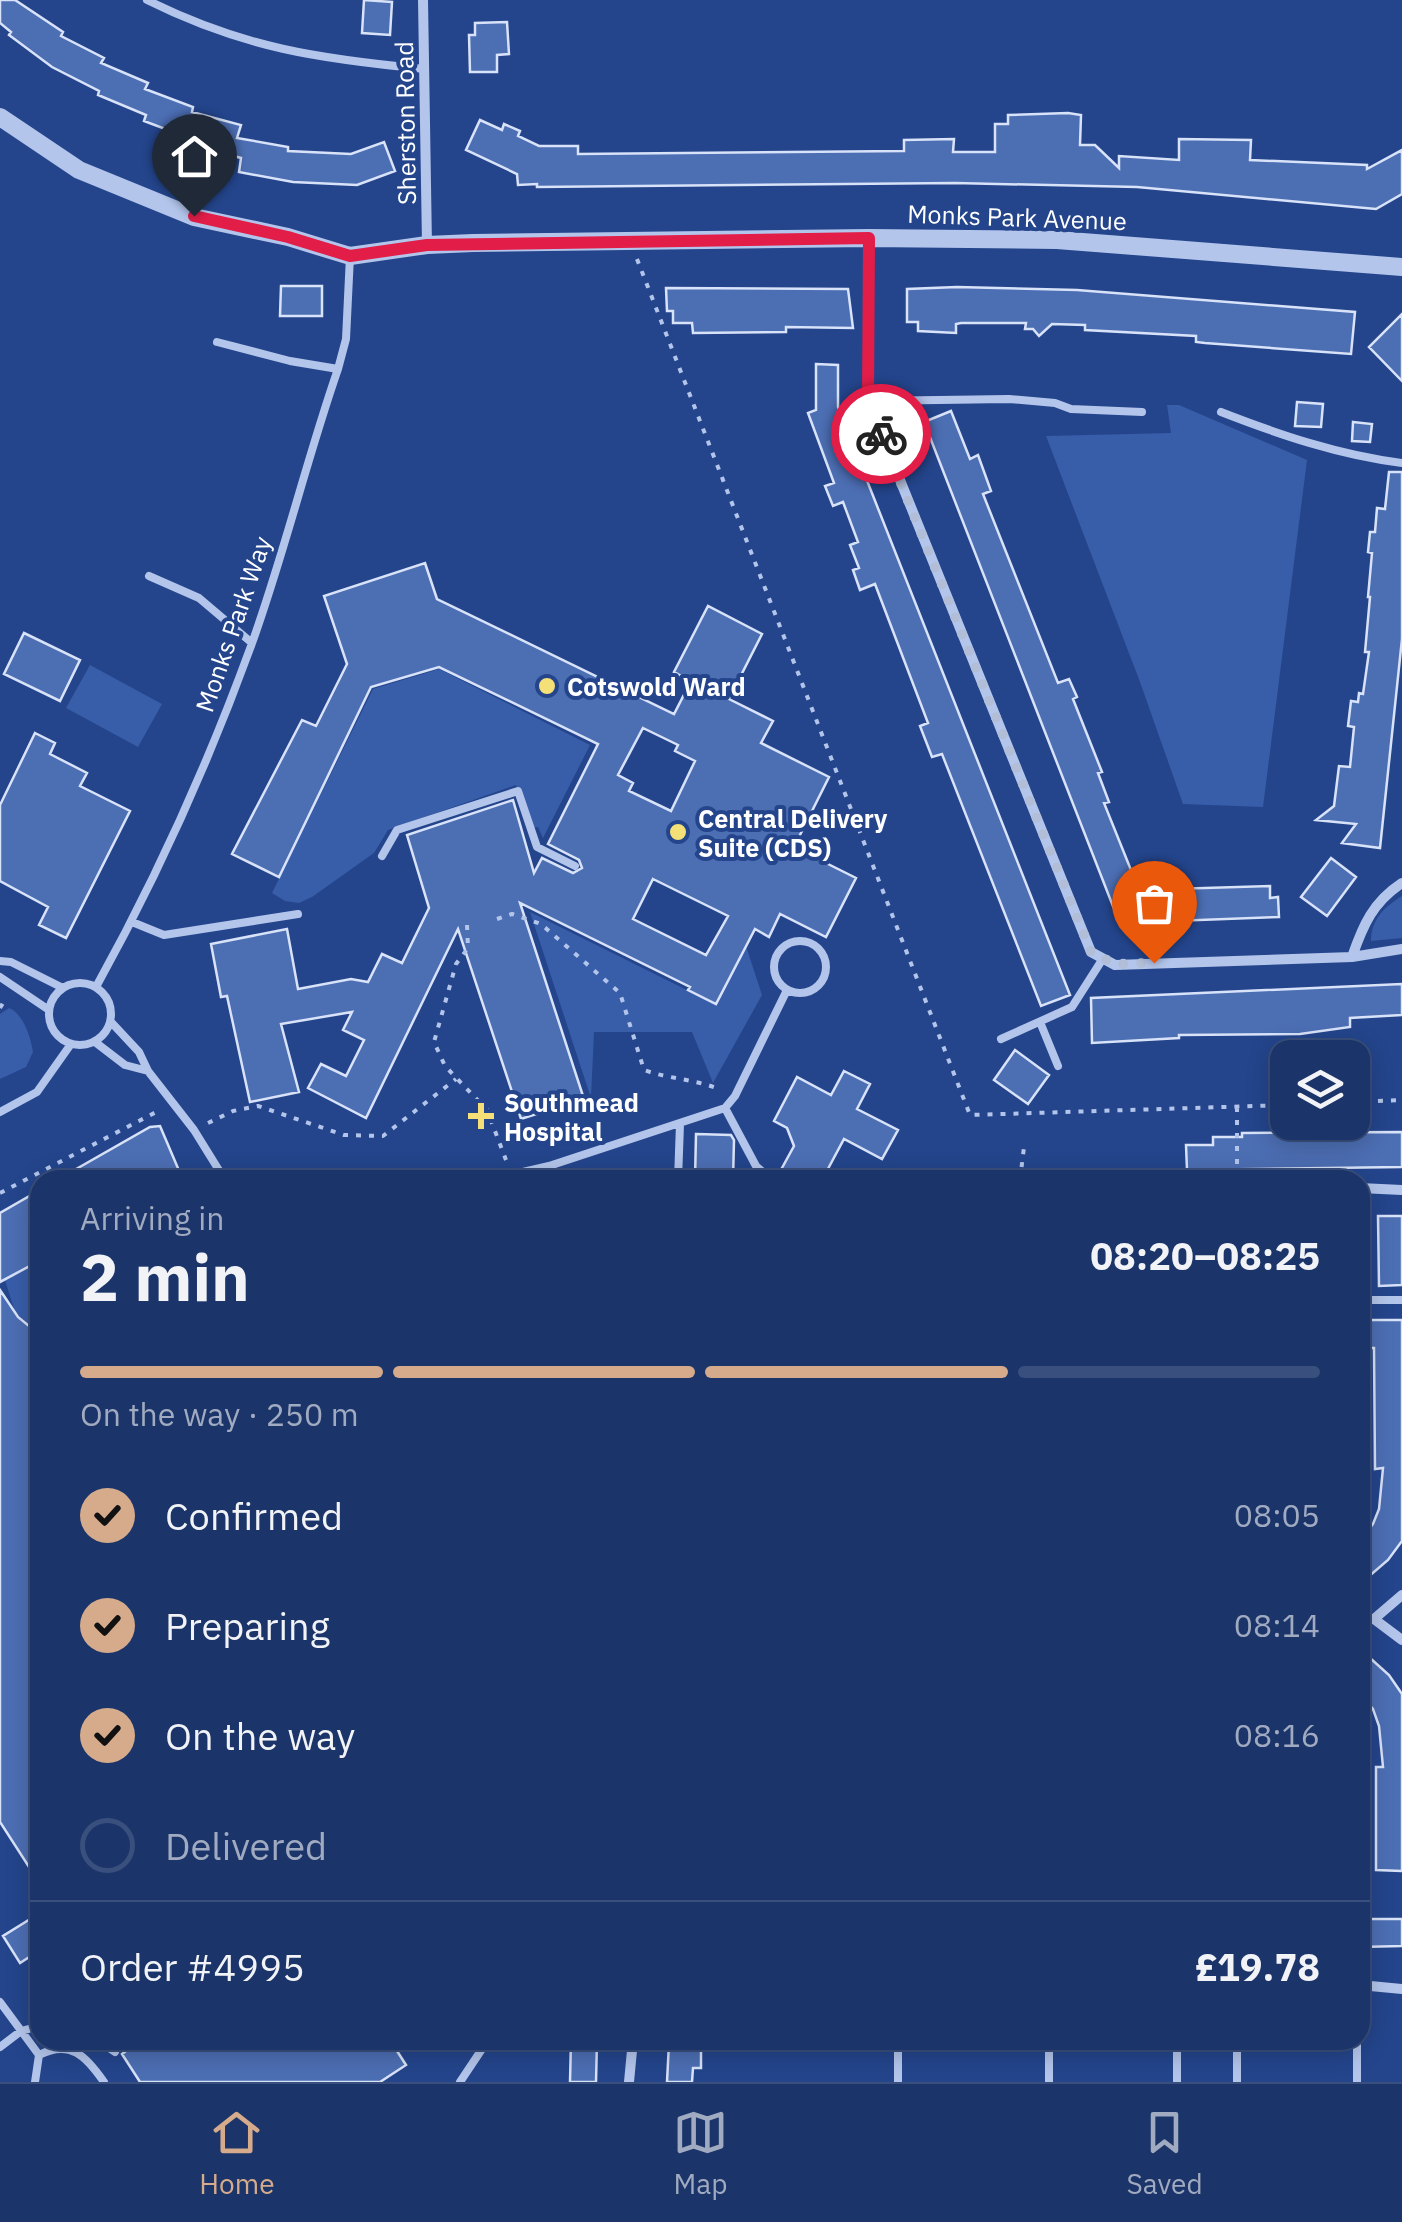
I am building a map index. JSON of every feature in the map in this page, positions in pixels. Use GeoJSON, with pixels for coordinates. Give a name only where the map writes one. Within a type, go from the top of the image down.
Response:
{"type":"FeatureCollection","features":[{"type":"Feature","properties":{"kind":"street","name":"Sherston Road"},"geometry":{"type":"LineString","coordinates":[[423,0],[427,245]]}},
{"type":"Feature","properties":{"kind":"street","name":"Monks Park Avenue"},"geometry":{"type":"LineString","coordinates":[[0,117],[78,170],[194,216],[288,237],[350,256],[427,245],[869,238],[1058,240],[1402,267]]}},
{"type":"Feature","properties":{"kind":"street"},"geometry":{"type":"LineString","coordinates":[[869,238],[868,401],[1091,952],[1115,964],[1352,957],[1402,949]]}},
{"type":"Feature","properties":{"kind":"street"},"geometry":{"type":"LineString","coordinates":[[1352,957],[1375,905],[1402,883]]}},
{"type":"Feature","properties":{"kind":"street"},"geometry":{"type":"LineString","coordinates":[[1370,1188],[1402,1190]]}},
{"type":"Feature","properties":{"kind":"street"},"geometry":{"type":"LineString","coordinates":[[1374,1619],[1402,1595]]}},
{"type":"Feature","properties":{"kind":"street"},"geometry":{"type":"LineString","coordinates":[[1370,1619],[1402,1640]]}},
{"type":"Feature","properties":{"kind":"street"},"geometry":{"type":"LineString","coordinates":[[1370,1986],[1402,1989]]}},
{"type":"Feature","properties":{"kind":"street"},"geometry":{"type":"LineString","coordinates":[[630,2082],[632,2050]]}},
{"type":"Feature","properties":{"kind":"lane"},"geometry":{"type":"LineString","coordinates":[[147,0],[249,42],[318,58],[425,69]]}},
{"type":"Feature","properties":{"kind":"lane","name":"Monks Park Way"},"geometry":{"type":"LineString","coordinates":[[96,987],[132,922],[200,776],[252,644],[346,339],[350,256]]}},
{"type":"Feature","properties":{"kind":"lane"},"geometry":{"type":"LineString","coordinates":[[217,342],[338,369]]}},
{"type":"Feature","properties":{"kind":"lane"},"geometry":{"type":"LineString","coordinates":[[868,401],[1009,399],[1054,403],[1071,409],[1142,412]]}},
{"type":"Feature","properties":{"kind":"lane"},"geometry":{"type":"LineString","coordinates":[[1221,412],[1295,441],[1361,458],[1402,463]]}},
{"type":"Feature","properties":{"kind":"lane"},"geometry":{"type":"LineString","coordinates":[[149,576],[199,598],[252,644]]}},
{"type":"Feature","properties":{"kind":"lane"},"geometry":{"type":"LineString","coordinates":[[382,856],[397,830],[518,791],[537,847],[575,866]]}},
{"type":"Feature","properties":{"kind":"lane"},"geometry":{"type":"LineString","coordinates":[[132,922],[164,934],[298,914]]}},
{"type":"Feature","properties":{"kind":"lane"},"geometry":{"type":"LineString","coordinates":[[792,942],[809,942],[822,952],[826,961],[823,980],[813,990],[801,994],[787,990],[774,973],[777,954],[792,942]]}},
{"type":"Feature","properties":{"kind":"lane"},"geometry":{"type":"LineString","coordinates":[[1000,1038],[1072,1007],[1102,960]]}},
{"type":"Feature","properties":{"kind":"lane"},"geometry":{"type":"LineString","coordinates":[[0,961],[11,962],[62,988]]}},
{"type":"Feature","properties":{"kind":"lane"},"geometry":{"type":"LineString","coordinates":[[0,977],[49,1010]]}},
{"type":"Feature","properties":{"kind":"lane"},"geometry":{"type":"LineString","coordinates":[[148,1071],[125,1065],[95,1042],[71,1044],[51,1027],[49,1010],[54,996],[62,988],[83,982],[96,987],[109,1001],[111,1022],[139,1052],[148,1071],[194,1130],[218,1170]]}},
{"type":"Feature","properties":{"kind":"lane"},"geometry":{"type":"LineString","coordinates":[[553,1170],[725,1108],[735,1096],[787,990]]}},
{"type":"Feature","properties":{"kind":"lane"},"geometry":{"type":"LineString","coordinates":[[95,1042],[111,1022]]}},
{"type":"Feature","properties":{"kind":"lane"},"geometry":{"type":"LineString","coordinates":[[1040,1022],[1058,1066]]}},
{"type":"Feature","properties":{"kind":"lane"},"geometry":{"type":"LineString","coordinates":[[0,1112],[37,1092],[71,1044]]}},
{"type":"Feature","properties":{"kind":"lane"},"geometry":{"type":"LineString","coordinates":[[725,1108],[761,1170]]}},
{"type":"Feature","properties":{"kind":"lane"},"geometry":{"type":"LineString","coordinates":[[678,1170],[680,1124]]}},
{"type":"Feature","properties":{"kind":"lane"},"geometry":{"type":"LineString","coordinates":[[1370,1300],[1402,1300]]}},
{"type":"Feature","properties":{"kind":"lane"},"geometry":{"type":"LineString","coordinates":[[0,2002],[30,2044]]}},
{"type":"Feature","properties":{"kind":"lane"},"geometry":{"type":"LineString","coordinates":[[0,2047],[30,2029]]}},
{"type":"Feature","properties":{"kind":"lane"},"geometry":{"type":"LineString","coordinates":[[34,2050],[38,2055],[35,2082]]}},
{"type":"Feature","properties":{"kind":"lane"},"geometry":{"type":"LineString","coordinates":[[38,2055],[48,2050]]}},
{"type":"Feature","properties":{"kind":"lane"},"geometry":{"type":"LineString","coordinates":[[74,2050],[89,2060],[104,2082]]}},
{"type":"Feature","properties":{"kind":"lane"},"geometry":{"type":"LineString","coordinates":[[460,2082],[481,2050]]}},
{"type":"Feature","properties":{"kind":"lane"},"geometry":{"type":"LineString","coordinates":[[898,2050],[898,2082]]}},
{"type":"Feature","properties":{"kind":"lane"},"geometry":{"type":"LineString","coordinates":[[1049,2050],[1049,2082]]}},
{"type":"Feature","properties":{"kind":"lane"},"geometry":{"type":"LineString","coordinates":[[1177,2050],[1178,2082]]}},
{"type":"Feature","properties":{"kind":"lane"},"geometry":{"type":"LineString","coordinates":[[1237,2050],[1237,2082]]}},
{"type":"Feature","properties":{"kind":"lane"},"geometry":{"type":"LineString","coordinates":[[1357,2050],[1358,2082]]}},
{"type":"Feature","properties":{"kind":"path"},"geometry":{"type":"LineString","coordinates":[[630,241],[970,1116],[1270,1106]]}},
{"type":"Feature","properties":{"kind":"path"},"geometry":{"type":"LineString","coordinates":[[496,919],[512,914],[541,924],[620,993],[644,1070],[662,1077],[698,1081],[735,1096]]}},
{"type":"Feature","properties":{"kind":"path"},"geometry":{"type":"LineString","coordinates":[[467,926],[468,948],[456,964],[434,1042],[445,1066],[487,1110],[510,1170]]}},
{"type":"Feature","properties":{"kind":"path"},"geometry":{"type":"LineString","coordinates":[[194,1130],[234,1111],[258,1106],[344,1136],[383,1136],[456,1079]]}},
{"type":"Feature","properties":{"kind":"path"},"geometry":{"type":"LineString","coordinates":[[1370,1101],[1402,1100]]}},
{"type":"Feature","properties":{"kind":"path"},"geometry":{"type":"LineString","coordinates":[[44,1170],[173,1102]]}},
{"type":"Feature","properties":{"kind":"path"},"geometry":{"type":"LineString","coordinates":[[1236,1170],[1237,1107]]}},
{"type":"Feature","properties":{"kind":"path"},"geometry":{"type":"LineString","coordinates":[[1021,1170],[1024,1147]]}},
{"type":"Feature","properties":{"kind":"path"},"geometry":{"type":"LineString","coordinates":[[0,1193],[30,1177]]}},
{"type":"Feature","properties":{"kind":"shaded area"},"geometry":{"type":"Polygon","coordinates":[[[1167,405],[1179,405],[1307,460],[1263,807],[1183,804],[1046,436],[1171,433],[1167,405]]]}},
{"type":"Feature","properties":{"kind":"shaded area"},"geometry":{"type":"Polygon","coordinates":[[[90,665],[162,704],[138,747],[66,708],[90,665]]]}},
{"type":"Feature","properties":{"kind":"shaded area"},"geometry":{"type":"Polygon","coordinates":[[[439,669],[590,745],[543,838],[538,827],[531,828],[516,785],[388,830],[374,853],[299,903],[272,893],[373,689],[439,669]]]}},
{"type":"Feature","properties":{"kind":"shaded area"},"geometry":{"type":"Polygon","coordinates":[[[1402,896],[1402,938],[1371,941],[1380,915],[1402,896]]]}},
{"type":"Feature","properties":{"kind":"shaded area"},"geometry":{"type":"Polygon","coordinates":[[[530,912],[715,1004],[746,946],[762,995],[713,1083],[692,1032],[594,1032],[591,1098],[530,912]]]}},
{"type":"Feature","properties":{"kind":"shaded area"},"geometry":{"type":"Polygon","coordinates":[[[9,1008],[22,1020],[33,1052],[26,1067],[0,1079],[0,1014],[9,1008]]]}},
{"type":"Feature","properties":{"kind":"shaded area"},"geometry":{"type":"Polygon","coordinates":[[[30,1266],[30,1326],[15,1312],[5,1280],[30,1266]]]}},
{"type":"Feature","properties":{"kind":"building"},"geometry":{"type":"Polygon","coordinates":[[[0,0],[15,0],[63,32],[61,36],[104,58],[101,63],[148,83],[145,89],[193,107],[192,112],[241,125],[237,138],[288,147],[288,151],[351,154],[384,142],[395,171],[357,185],[293,182],[239,172],[241,158],[191,144],[192,139],[144,121],[146,115],[98,95],[99,91],[52,67],[9,35],[11,32],[0,23],[0,0]]]}},
{"type":"Feature","properties":{"kind":"building"},"geometry":{"type":"Polygon","coordinates":[[[364,0],[392,2],[390,35],[362,33],[364,0]]]}},
{"type":"Feature","properties":{"kind":"building"},"geometry":{"type":"Polygon","coordinates":[[[507,22],[509,54],[497,55],[497,72],[470,72],[469,35],[475,35],[475,23],[507,22]]]}},
{"type":"Feature","properties":{"kind":"building"},"geometry":{"type":"Polygon","coordinates":[[[1008,115],[1081,115],[1080,145],[1095,145],[1119,168],[1119,156],[1179,160],[1179,139],[1251,140],[1250,160],[1367,165],[1367,169],[1402,150],[1402,194],[1376,209],[1137,187],[955,183],[537,187],[518,185],[517,174],[466,150],[480,120],[502,130],[504,124],[520,131],[518,136],[539,146],[578,146],[578,154],[904,151],[904,140],[954,139],[953,152],[995,152],[995,124],[1008,124],[1008,115]]]}},
{"type":"Feature","properties":{"kind":"building"},"geometry":{"type":"Polygon","coordinates":[[[281,286],[322,286],[322,316],[280,316],[281,286]]]}},
{"type":"Feature","properties":{"kind":"building"},"geometry":{"type":"Polygon","coordinates":[[[666,288],[848,289],[853,328],[786,327],[786,332],[693,333],[692,323],[673,323],[673,311],[667,311],[666,288]]]}},
{"type":"Feature","properties":{"kind":"building"},"geometry":{"type":"Polygon","coordinates":[[[907,289],[1077,290],[1355,312],[1351,354],[1196,342],[1196,336],[1085,330],[1085,325],[1052,324],[1039,336],[1033,329],[1025,329],[1026,323],[961,323],[956,324],[956,333],[918,331],[918,322],[907,322],[907,289]]]}},
{"type":"Feature","properties":{"kind":"building"},"geometry":{"type":"Polygon","coordinates":[[[1402,314],[1402,381],[1369,347],[1402,314]]]}},
{"type":"Feature","properties":{"kind":"building"},"geometry":{"type":"Polygon","coordinates":[[[816,364],[838,365],[838,407],[1070,995],[1041,1006],[942,754],[932,757],[920,726],[928,723],[875,584],[860,590],[853,570],[859,568],[850,545],[858,542],[843,502],[833,506],[825,486],[834,483],[808,413],[816,410],[816,364]]]}},
{"type":"Feature","properties":{"kind":"building"},"geometry":{"type":"Polygon","coordinates":[[[1297,402],[1323,404],[1321,427],[1295,426],[1297,402]]]}},
{"type":"Feature","properties":{"kind":"building"},"geometry":{"type":"Polygon","coordinates":[[[951,411],[970,459],[978,455],[991,491],[983,494],[1058,683],[1069,679],[1077,697],[1073,699],[1102,772],[1098,773],[1109,802],[1104,803],[1139,890],[1270,886],[1270,898],[1278,897],[1279,917],[1147,922],[1147,904],[1116,914],[924,422],[951,411]]]}},
{"type":"Feature","properties":{"kind":"building"},"geometry":{"type":"Polygon","coordinates":[[[1353,422],[1372,424],[1370,442],[1352,441],[1353,422]]]}},
{"type":"Feature","properties":{"kind":"building"},"geometry":{"type":"Polygon","coordinates":[[[1389,472],[1402,472],[1402,639],[1380,848],[1342,843],[1356,824],[1316,820],[1334,806],[1339,766],[1350,767],[1354,727],[1348,726],[1351,701],[1358,702],[1359,693],[1363,694],[1369,652],[1365,652],[1370,532],[1375,532],[1377,508],[1385,509],[1389,472]]]}},
{"type":"Feature","properties":{"kind":"building"},"geometry":{"type":"Polygon","coordinates":[[[425,563],[437,599],[674,714],[691,681],[674,672],[708,606],[762,634],[729,699],[773,721],[761,743],[829,777],[794,847],[856,878],[826,937],[780,914],[769,937],[755,929],[716,1004],[688,990],[690,987],[520,903],[584,1099],[521,1119],[458,929],[366,1118],[308,1088],[321,1064],[346,1076],[364,1040],[343,1030],[352,1012],[281,1024],[299,1092],[250,1102],[227,996],[221,997],[211,944],[287,929],[298,989],[351,979],[368,982],[382,954],[402,963],[429,908],[407,835],[513,800],[534,873],[542,858],[573,873],[582,868],[579,860],[548,844],[598,744],[439,667],[371,687],[279,877],[232,854],[302,720],[316,726],[347,664],[324,596],[425,563]],[[643,728],[618,775],[633,783],[629,791],[671,811],[695,761],[675,751],[678,745],[643,728]],[[653,879],[633,919],[706,955],[728,916],[653,879]]]}},
{"type":"Feature","properties":{"kind":"building"},"geometry":{"type":"Polygon","coordinates":[[[24,633],[80,660],[60,701],[4,674],[24,633]]]}},
{"type":"Feature","properties":{"kind":"building"},"geometry":{"type":"Polygon","coordinates":[[[35,733],[55,743],[50,754],[87,773],[80,786],[130,811],[66,938],[39,925],[48,907],[0,881],[0,805],[35,733]]]}},
{"type":"Feature","properties":{"kind":"building"},"geometry":{"type":"Polygon","coordinates":[[[1331,858],[1356,877],[1327,916],[1301,897],[1331,858]]]}},
{"type":"Feature","properties":{"kind":"building"},"geometry":{"type":"Polygon","coordinates":[[[1402,984],[1402,1015],[1350,1018],[1350,1027],[1300,1034],[1179,1035],[1092,1043],[1091,998],[1402,984]]]}},
{"type":"Feature","properties":{"kind":"building"},"geometry":{"type":"Polygon","coordinates":[[[1015,1050],[1049,1075],[1028,1104],[994,1080],[1015,1050]]]}},
{"type":"Feature","properties":{"kind":"building"},"geometry":{"type":"Polygon","coordinates":[[[844,1071],[870,1084],[857,1109],[898,1130],[882,1159],[844,1139],[827,1170],[782,1168],[794,1146],[787,1128],[774,1121],[797,1077],[831,1095],[844,1071]]]}},
{"type":"Feature","properties":{"kind":"building"},"geometry":{"type":"Polygon","coordinates":[[[160,1126],[179,1170],[75,1170],[150,1127],[160,1126]]]}},
{"type":"Feature","properties":{"kind":"building"},"geometry":{"type":"Polygon","coordinates":[[[1370,1132],[1402,1132],[1402,1167],[1187,1170],[1186,1145],[1213,1145],[1213,1137],[1270,1133],[1270,1140],[1370,1140],[1370,1132]]]}},
{"type":"Feature","properties":{"kind":"building"},"geometry":{"type":"Polygon","coordinates":[[[696,1134],[731,1135],[733,1170],[695,1170],[696,1134]]]}},
{"type":"Feature","properties":{"kind":"building"},"geometry":{"type":"Polygon","coordinates":[[[30,1196],[30,1266],[0,1282],[0,1213],[30,1196]]]}},
{"type":"Feature","properties":{"kind":"building"},"geometry":{"type":"Polygon","coordinates":[[[1378,1216],[1402,1216],[1402,1285],[1379,1286],[1378,1216]]]}},
{"type":"Feature","properties":{"kind":"building"},"geometry":{"type":"Polygon","coordinates":[[[0,1290],[18,1317],[30,1327],[30,1868],[0,1822],[0,1290]]]}},
{"type":"Feature","properties":{"kind":"building"},"geometry":{"type":"Polygon","coordinates":[[[1370,1320],[1402,1320],[1402,1541],[1370,1575],[1370,1528],[1379,1509],[1383,1468],[1375,1469],[1374,1348],[1370,1348],[1370,1320]]]}},
{"type":"Feature","properties":{"kind":"building"},"geometry":{"type":"Polygon","coordinates":[[[1370,1658],[1402,1694],[1402,1871],[1376,1870],[1376,1767],[1383,1767],[1379,1726],[1373,1709],[1370,1658]]]}},
{"type":"Feature","properties":{"kind":"building"},"geometry":{"type":"Polygon","coordinates":[[[30,1919],[30,1956],[20,1963],[3,1936],[30,1919]]]}},
{"type":"Feature","properties":{"kind":"building"},"geometry":{"type":"Polygon","coordinates":[[[1370,1919],[1402,1919],[1402,1946],[1370,1947],[1370,1919]]]}},
{"type":"Feature","properties":{"kind":"building"},"geometry":{"type":"Polygon","coordinates":[[[127,2050],[396,2050],[406,2065],[380,2082],[140,2082],[122,2054],[127,2050]]]}},
{"type":"Feature","properties":{"kind":"building"},"geometry":{"type":"Polygon","coordinates":[[[571,2050],[597,2050],[596,2082],[570,2082],[571,2050]]]}},
{"type":"Feature","properties":{"kind":"building"},"geometry":{"type":"Polygon","coordinates":[[[669,2050],[701,2050],[701,2068],[693,2068],[692,2082],[667,2082],[669,2050]]]}},
{"type":"Feature","properties":{"kind":"way so far"},"geometry":{"type":"LineString","coordinates":[[881,434],[1091,952],[1115,964],[1154,963]]}},
{"type":"Feature","properties":{"kind":"place","name":"Cotswold Ward"},"geometry":{"type":"Point","coordinates":[547,686]}},
{"type":"Feature","properties":{"kind":"place","name":"Central Delivery Suite (CDS)"},"geometry":{"type":"Point","coordinates":[678,832]}},
{"type":"Feature","properties":{"kind":"place","name":"Southmead Hospital"},"geometry":{"type":"Point","coordinates":[481,1116]}},
{"type":"Feature","properties":{"kind":"route"},"geometry":{"type":"LineString","coordinates":[[194,216],[288,237],[350,256],[427,245],[869,238],[868,401],[881,434]]}}]}
